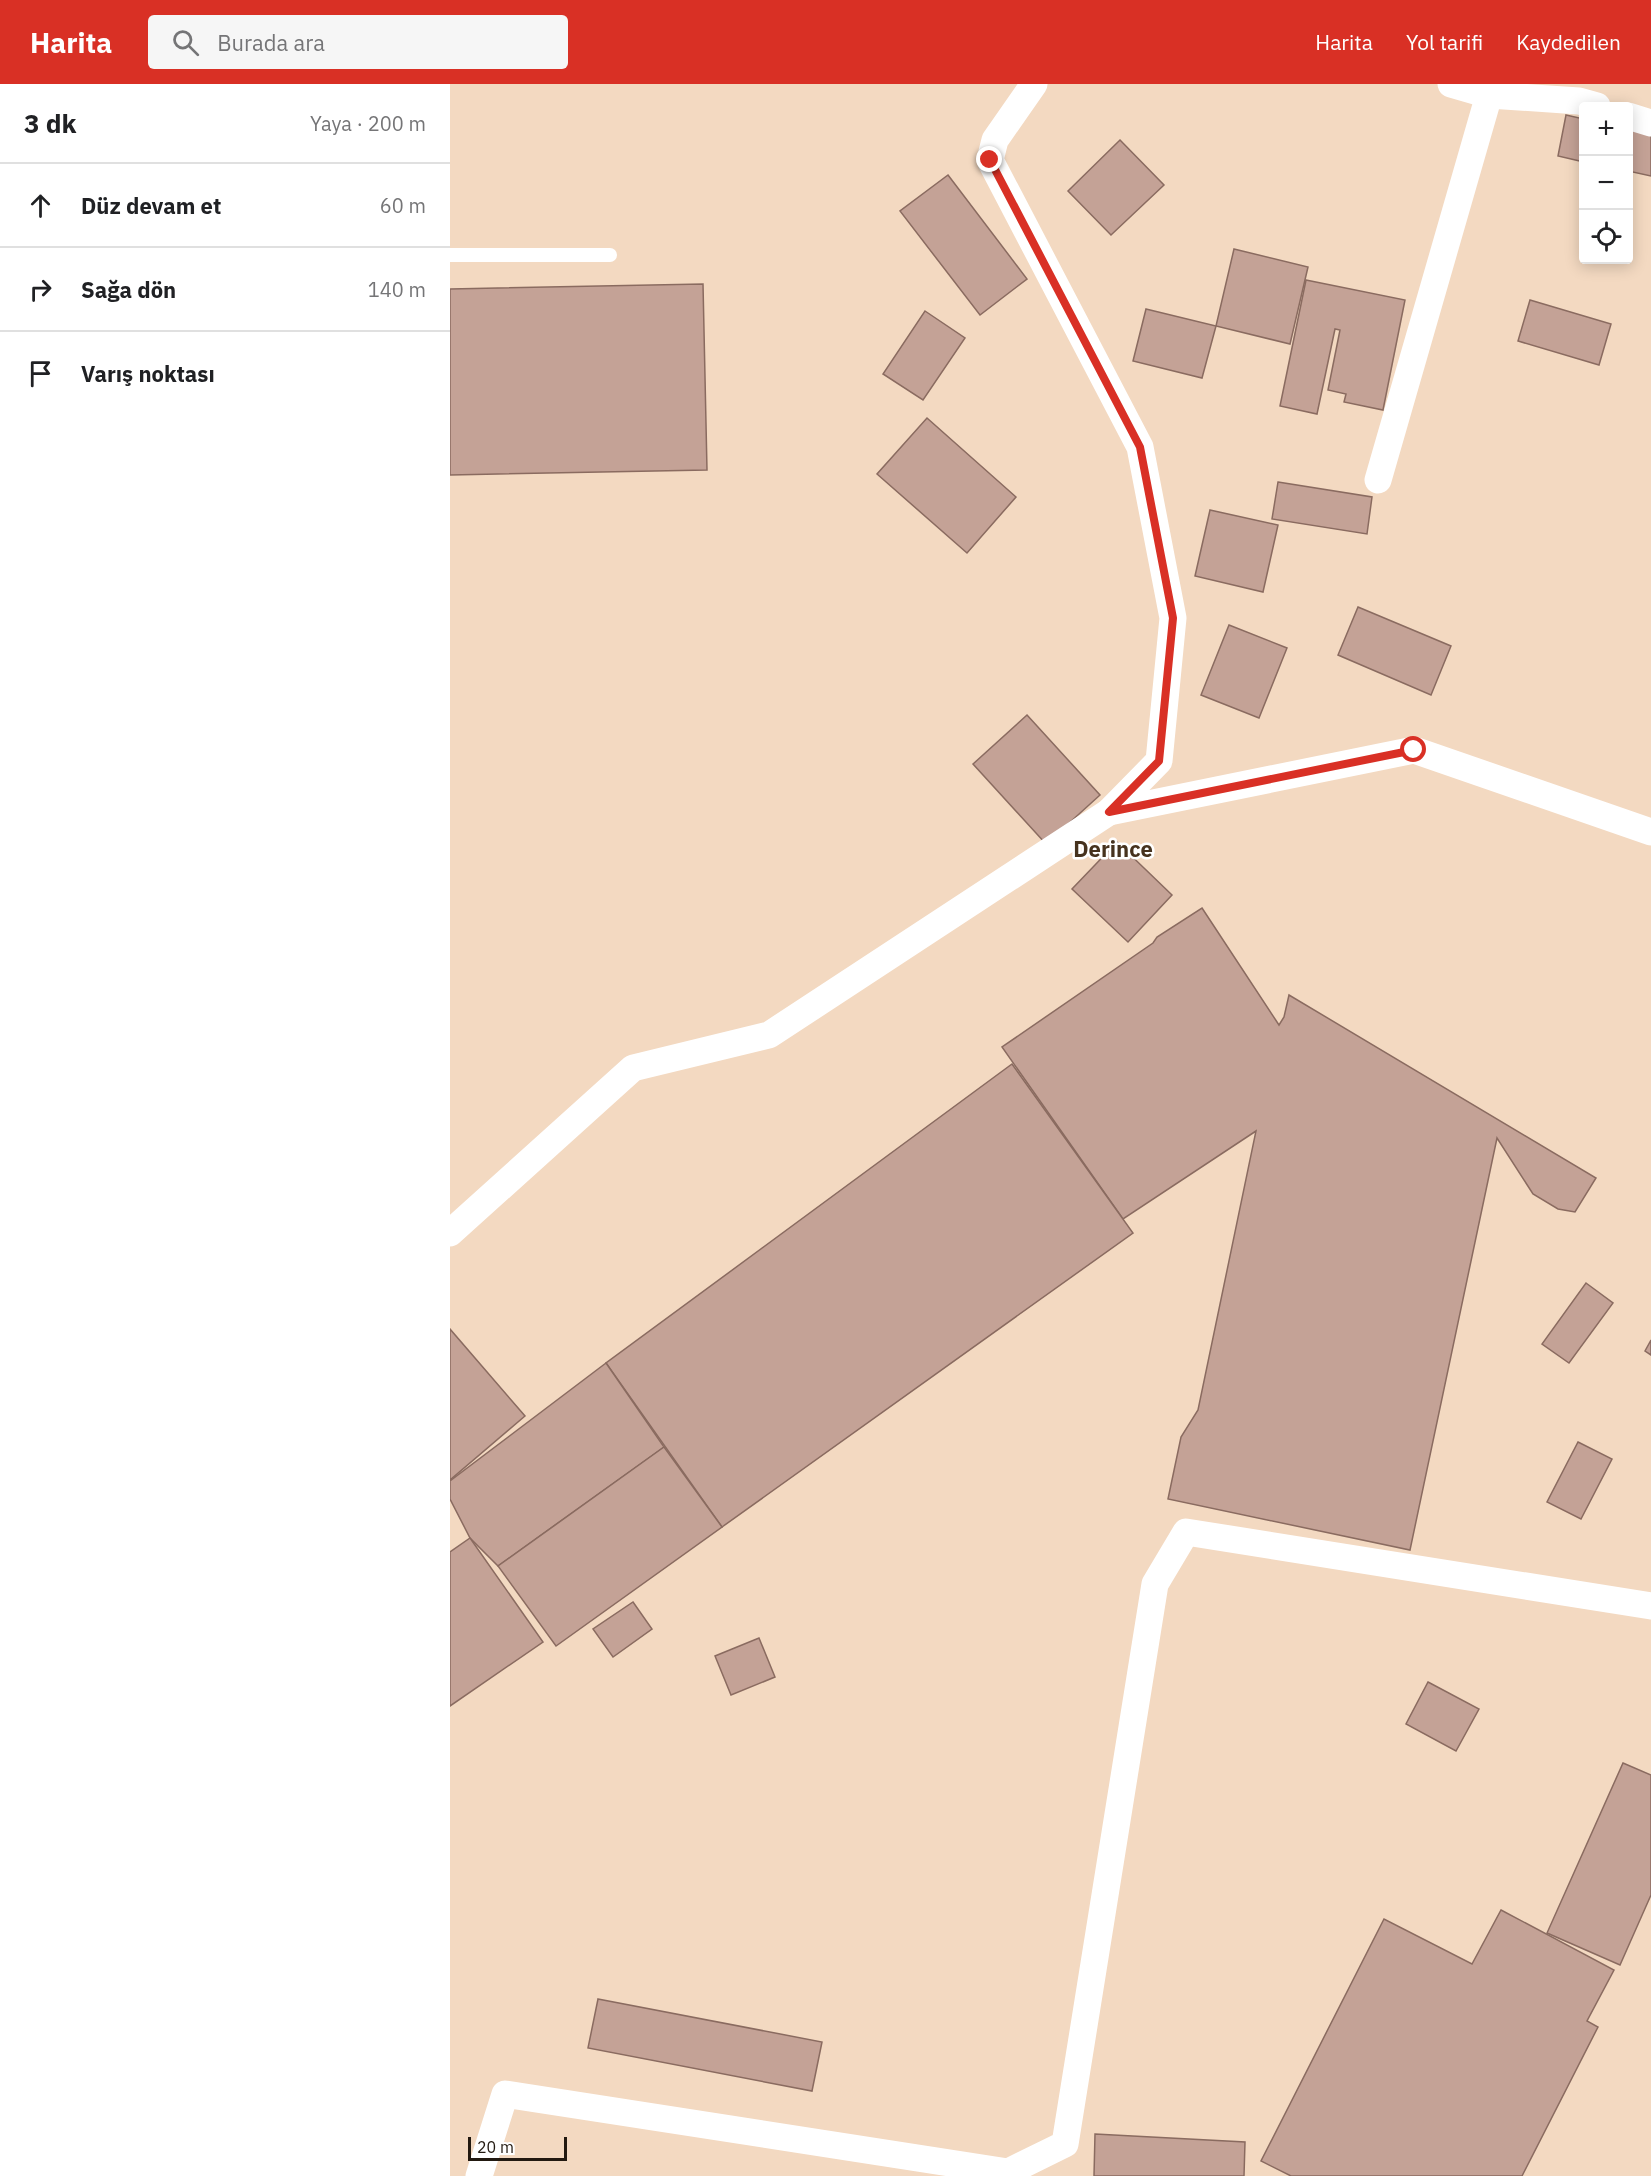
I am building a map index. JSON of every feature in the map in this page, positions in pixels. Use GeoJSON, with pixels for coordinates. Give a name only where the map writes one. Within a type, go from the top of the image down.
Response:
{"type":"FeatureCollection","features":[{"type":"Feature","properties":{"kind":"street"},"geometry":{"type":"LineString","coordinates":[[450,1233],[633,1068],[769,1035],[1109,812],[1159,761],[1173,618],[1140,447],[990,160],[995,140],[1034,84]]}},
{"type":"Feature","properties":{"kind":"street"},"geometry":{"type":"LineString","coordinates":[[1451,84],[1489,95],[1583,102]]}},
{"type":"Feature","properties":{"kind":"street"},"geometry":{"type":"LineString","coordinates":[[1378,480],[1489,95]]}},
{"type":"Feature","properties":{"kind":"street"},"geometry":{"type":"LineString","coordinates":[[1633,117],[1651,123]]}},
{"type":"Feature","properties":{"kind":"street"},"geometry":{"type":"LineString","coordinates":[[1109,812],[1414,750],[1651,832]]}},
{"type":"Feature","properties":{"kind":"street"},"geometry":{"type":"LineString","coordinates":[[479,2176],[505,2094],[1008,2172],[1065,2144],[1155,1584],[1186,1532],[1651,1606]]}},
{"type":"Feature","properties":{"kind":"lane"},"geometry":{"type":"LineString","coordinates":[[450,255],[609,255]]}},
{"type":"Feature","properties":{"kind":"building"},"geometry":{"type":"Polygon","coordinates":[[[1566,115],[1579,118],[1579,161],[1558,156],[1566,115]]]}},
{"type":"Feature","properties":{"kind":"building"},"geometry":{"type":"Polygon","coordinates":[[[1633,129],[1651,133],[1651,176],[1633,172],[1633,129]]]}},
{"type":"Feature","properties":{"kind":"building"},"geometry":{"type":"Polygon","coordinates":[[[1120,140],[1164,185],[1111,235],[1068,191],[1120,140]]]}},
{"type":"Feature","properties":{"kind":"building"},"geometry":{"type":"Polygon","coordinates":[[[948,175],[1027,279],[980,315],[900,211],[948,175]]]}},
{"type":"Feature","properties":{"kind":"building"},"geometry":{"type":"Polygon","coordinates":[[[1234,249],[1308,267],[1290,344],[1216,326],[1234,249]]]}},
{"type":"Feature","properties":{"kind":"building"},"geometry":{"type":"Polygon","coordinates":[[[1306,280],[1405,300],[1383,410],[1344,402],[1346,394],[1328,390],[1340,330],[1335,329],[1317,414],[1280,406],[1306,280]]]}},
{"type":"Feature","properties":{"kind":"building"},"geometry":{"type":"Polygon","coordinates":[[[703,284],[707,470],[450,475],[450,289],[703,284]]]}},
{"type":"Feature","properties":{"kind":"building"},"geometry":{"type":"Polygon","coordinates":[[[1530,300],[1611,324],[1599,365],[1518,341],[1530,300]]]}},
{"type":"Feature","properties":{"kind":"building"},"geometry":{"type":"Polygon","coordinates":[[[1146,309],[1216,326],[1202,378],[1133,361],[1146,309]]]}},
{"type":"Feature","properties":{"kind":"building"},"geometry":{"type":"Polygon","coordinates":[[[925,311],[965,338],[923,400],[883,374],[925,311]]]}},
{"type":"Feature","properties":{"kind":"building"},"geometry":{"type":"Polygon","coordinates":[[[927,418],[1016,497],[967,553],[877,474],[927,418]]]}},
{"type":"Feature","properties":{"kind":"building"},"geometry":{"type":"Polygon","coordinates":[[[1278,482],[1372,497],[1367,534],[1272,519],[1278,482]]]}},
{"type":"Feature","properties":{"kind":"building"},"geometry":{"type":"Polygon","coordinates":[[[1210,510],[1278,525],[1263,592],[1195,576],[1210,510]]]}},
{"type":"Feature","properties":{"kind":"building"},"geometry":{"type":"Polygon","coordinates":[[[1358,607],[1451,646],[1431,695],[1338,655],[1358,607]]]}},
{"type":"Feature","properties":{"kind":"building"},"geometry":{"type":"Polygon","coordinates":[[[1229,625],[1287,648],[1259,718],[1201,695],[1229,625]]]}},
{"type":"Feature","properties":{"kind":"building"},"geometry":{"type":"Polygon","coordinates":[[[1027,715],[1100,795],[1046,844],[973,764],[1027,715]]]}},
{"type":"Feature","properties":{"kind":"building"},"geometry":{"type":"Polygon","coordinates":[[[1117,842],[1172,895],[1128,942],[1072,889],[1117,842]]]}},
{"type":"Feature","properties":{"kind":"building"},"geometry":{"type":"Polygon","coordinates":[[[1202,908],[1279,1025],[1284,1017],[1289,995],[1596,1178],[1575,1212],[1558,1209],[1533,1194],[1497,1138],[1410,1550],[1168,1499],[1181,1437],[1198,1410],[1256,1131],[1123,1219],[1002,1047],[1153,943],[1157,937],[1202,908]]]}},
{"type":"Feature","properties":{"kind":"building"},"geometry":{"type":"Polygon","coordinates":[[[1012,1064],[1133,1233],[722,1527],[606,1363],[1012,1064]]]}},
{"type":"Feature","properties":{"kind":"building"},"geometry":{"type":"Polygon","coordinates":[[[1586,1283],[1613,1303],[1569,1363],[1542,1344],[1586,1283]]]}},
{"type":"Feature","properties":{"kind":"building"},"geometry":{"type":"Polygon","coordinates":[[[450,1329],[525,1416],[450,1480],[450,1329]]]}},
{"type":"Feature","properties":{"kind":"building"},"geometry":{"type":"Polygon","coordinates":[[[1651,1340],[1651,1355],[1645,1351],[1651,1340]]]}},
{"type":"Feature","properties":{"kind":"building"},"geometry":{"type":"Polygon","coordinates":[[[606,1363],[664,1447],[498,1566],[470,1538],[450,1499],[450,1481],[606,1363]]]}},
{"type":"Feature","properties":{"kind":"building"},"geometry":{"type":"Polygon","coordinates":[[[1578,1442],[1612,1459],[1581,1519],[1547,1502],[1578,1442]]]}},
{"type":"Feature","properties":{"kind":"building"},"geometry":{"type":"Polygon","coordinates":[[[664,1447],[722,1527],[556,1646],[498,1566],[664,1447]]]}},
{"type":"Feature","properties":{"kind":"building"},"geometry":{"type":"Polygon","coordinates":[[[470,1538],[543,1642],[450,1706],[450,1552],[470,1538]]]}},
{"type":"Feature","properties":{"kind":"building"},"geometry":{"type":"Polygon","coordinates":[[[633,1602],[652,1629],[613,1657],[593,1629],[633,1602]]]}},
{"type":"Feature","properties":{"kind":"building"},"geometry":{"type":"Polygon","coordinates":[[[759,1638],[775,1677],[731,1695],[715,1656],[759,1638]]]}},
{"type":"Feature","properties":{"kind":"building"},"geometry":{"type":"Polygon","coordinates":[[[1428,1682],[1479,1709],[1456,1751],[1406,1724],[1428,1682]]]}},
{"type":"Feature","properties":{"kind":"building"},"geometry":{"type":"Polygon","coordinates":[[[1623,1763],[1651,1775],[1651,1895],[1620,1965],[1547,1933],[1623,1763]]]}},
{"type":"Feature","properties":{"kind":"building"},"geometry":{"type":"Polygon","coordinates":[[[1501,1910],[1614,1970],[1587,2021],[1598,2027],[1522,2176],[1291,2176],[1261,2161],[1384,1919],[1472,1964],[1501,1910]]]}},
{"type":"Feature","properties":{"kind":"building"},"geometry":{"type":"Polygon","coordinates":[[[598,1999],[822,2042],[812,2091],[588,2048],[598,1999]]]}},
{"type":"Feature","properties":{"kind":"building"},"geometry":{"type":"Polygon","coordinates":[[[1095,2134],[1245,2142],[1244,2176],[1094,2176],[1095,2134]]]}},
{"type":"Feature","properties":{"kind":"district","name":"Derince"},"geometry":{"type":"Point","coordinates":[1113,848]}},
{"type":"Feature","properties":{"kind":"route"},"geometry":{"type":"LineString","coordinates":[[990,160],[1140,447],[1173,618],[1159,761],[1109,812],[1414,750]]}}]}
